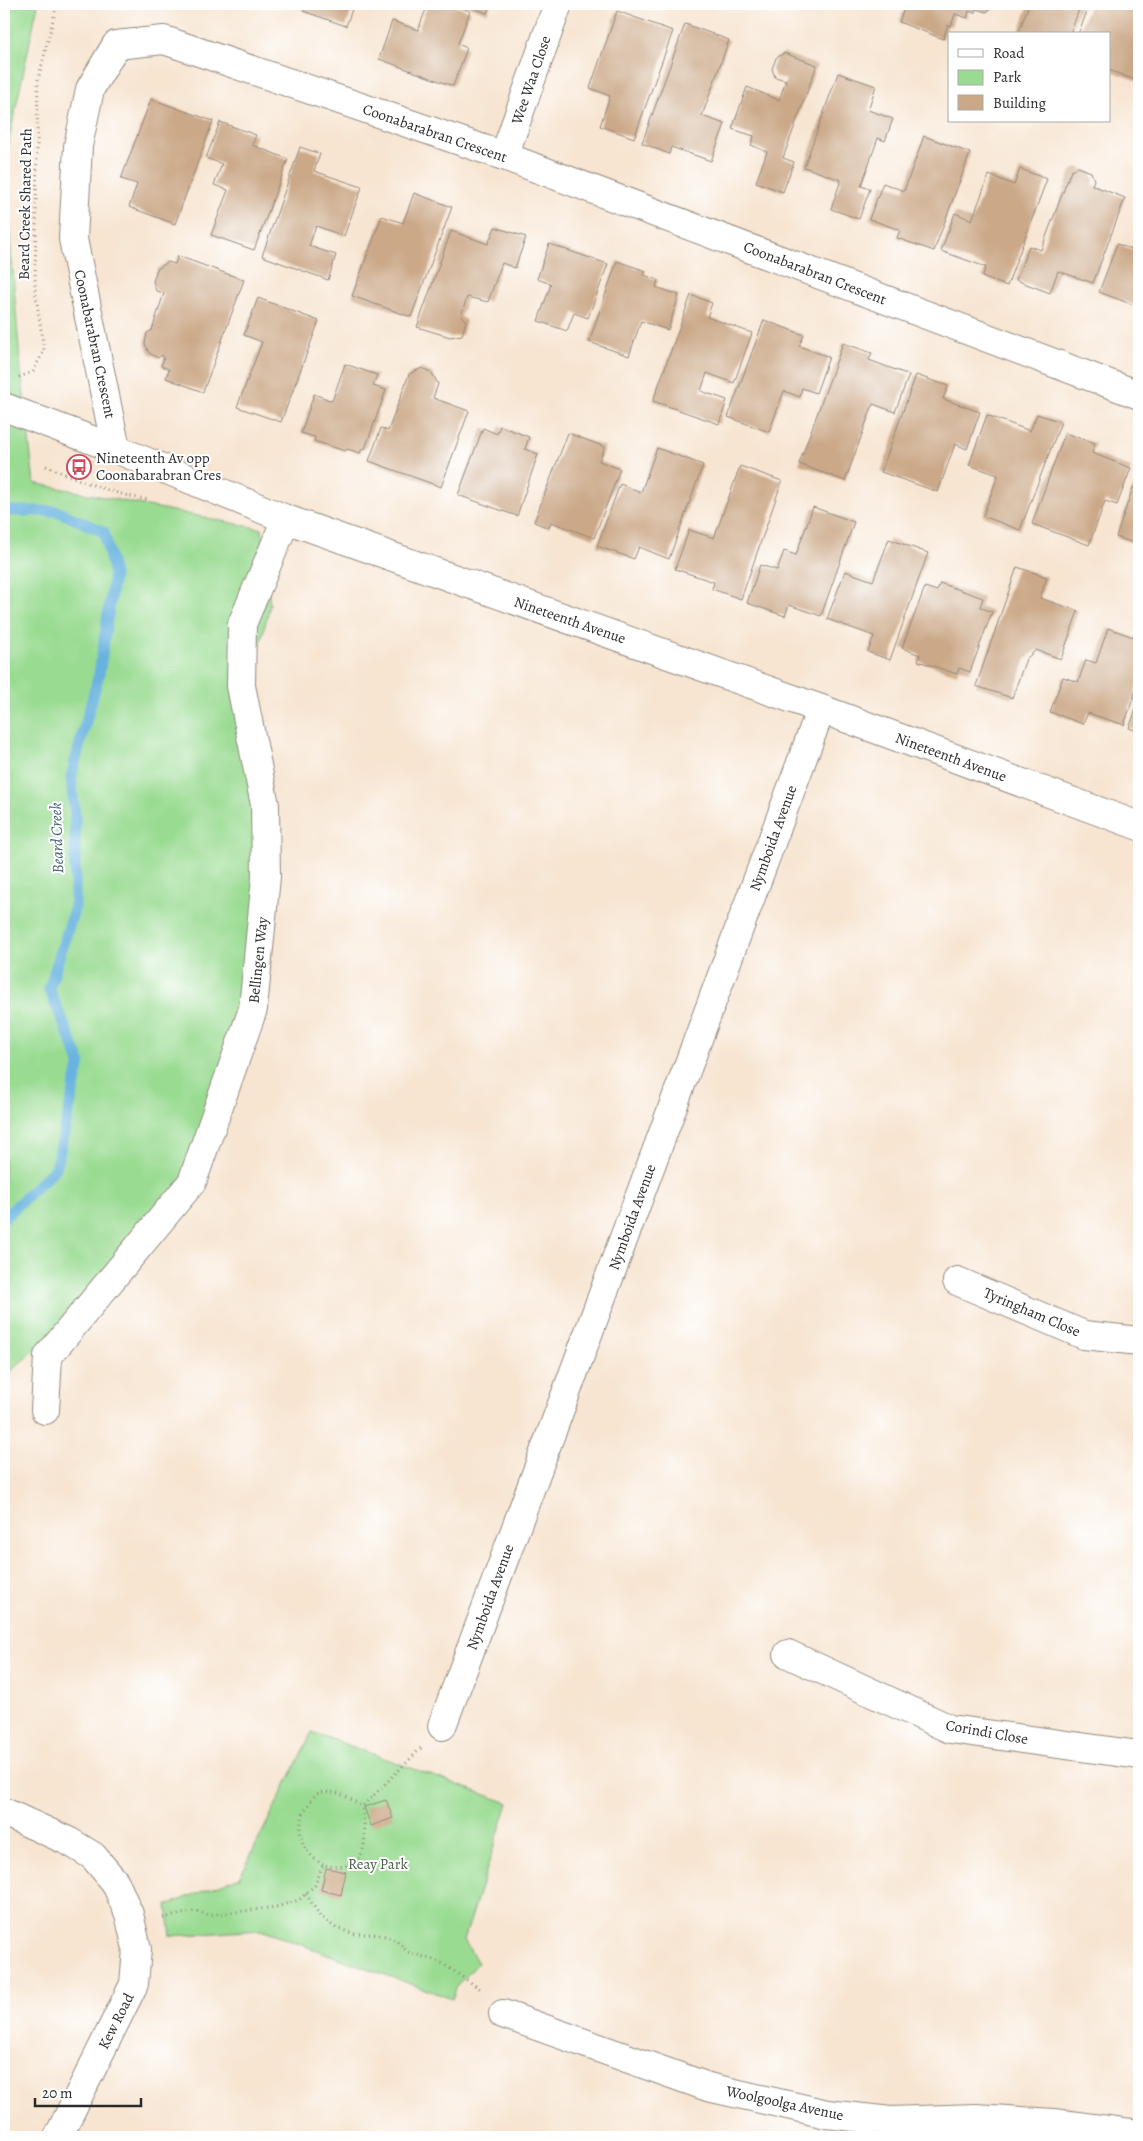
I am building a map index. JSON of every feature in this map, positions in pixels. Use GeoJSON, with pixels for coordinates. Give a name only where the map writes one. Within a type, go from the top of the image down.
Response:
{"type":"FeatureCollection","features":[{"type":"Feature","properties":{"kind":"street","name":"Wee Waa Close"},"geometry":{"type":"LineString","coordinates":[[504,156],[558,4]]}},
{"type":"Feature","properties":{"kind":"street","name":"Coonabarabran Crescent"},"geometry":{"type":"LineString","coordinates":[[116,448],[73,239],[78,146],[90,89],[116,45],[164,40],[504,156],[1139,395]]}},
{"type":"Feature","properties":{"kind":"street","name":"Nineteenth Avenue"},"geometry":{"type":"LineString","coordinates":[[4,407],[116,448],[286,519],[821,709],[1139,826]]}},
{"type":"Feature","properties":{"kind":"street","name":"Bellingen Way"},"geometry":{"type":"LineString","coordinates":[[46,1410],[48,1356],[192,1182],[253,1009],[266,878],[264,805],[241,686],[242,624],[286,519]]}},
{"type":"Feature","properties":{"kind":"street","name":"Nymboida Avenue"},"geometry":{"type":"LineString","coordinates":[[442,1726],[821,709]]}},
{"type":"Feature","properties":{"kind":"street","name":"Tyringham Close"},"geometry":{"type":"LineString","coordinates":[[957,1281],[1084,1335],[1139,1341]]}},
{"type":"Feature","properties":{"kind":"street","name":"Corindi Close"},"geometry":{"type":"LineString","coordinates":[[788,1654],[950,1729],[1139,1755]]}},
{"type":"Feature","properties":{"kind":"street","name":"Kew Road"},"geometry":{"type":"LineString","coordinates":[[4,1812],[70,1842],[93,1856],[115,1882],[132,1925],[137,1949],[134,1984],[58,2137]]}},
{"type":"Feature","properties":{"kind":"street","name":"Woolgoolga Avenue"},"geometry":{"type":"LineString","coordinates":[[503,2014],[708,2087],[827,2114],[891,2121],[975,2118],[1054,2123],[1139,2134]]}},
{"type":"Feature","properties":{"kind":"path","name":"Beard Creek Shared Path"},"geometry":{"type":"LineString","coordinates":[[17,378],[33,372],[44,350],[35,289],[38,80],[58,4]]}},
{"type":"Feature","properties":{"kind":"path"},"geometry":{"type":"LineString","coordinates":[[362,1807],[343,1794],[327,1791],[316,1794],[302,1817],[300,1832],[310,1857],[323,1865],[348,1866],[355,1862],[361,1854],[365,1842],[362,1807],[442,1726]]}},
{"type":"Feature","properties":{"kind":"path"},"geometry":{"type":"LineString","coordinates":[[132,1925],[196,1911],[209,1915],[276,1907],[300,1900],[315,1885],[323,1865]]}},
{"type":"Feature","properties":{"kind":"path"},"geometry":{"type":"LineString","coordinates":[[306,1894],[320,1916],[336,1928],[355,1934],[385,1936],[396,1941],[408,1952],[440,1962],[481,1988],[503,2014]]}},
{"type":"Feature","properties":{"kind":"green space"},"geometry":{"type":"Polygon","coordinates":[[[4,4],[38,4],[4,163],[4,4]]]}},
{"type":"Feature","properties":{"kind":"green space"},"geometry":{"type":"Polygon","coordinates":[[[4,163],[20,361],[34,483],[262,529],[270,605],[256,661],[277,863],[207,1148],[75,1314],[4,1377],[4,163]]]}},
{"type":"Feature","properties":{"kind":"green space","name":"Reay Park"},"geometry":{"type":"Polygon","coordinates":[[[312,1732],[508,1803],[464,1940],[478,1963],[457,1986],[452,1999],[261,1930],[171,1936],[167,1905],[240,1877],[312,1732]]]}},
{"type":"Feature","properties":{"kind":"building"},"geometry":{"type":"Polygon","coordinates":[[[305,4],[354,4],[346,26],[303,11],[305,4]]]}},
{"type":"Feature","properties":{"kind":"building"},"geometry":{"type":"Polygon","coordinates":[[[428,4],[449,4],[470,11],[458,44],[467,48],[453,86],[379,59],[392,21],[418,30],[428,4]]]}},
{"type":"Feature","properties":{"kind":"building"},"geometry":{"type":"Polygon","coordinates":[[[462,4],[491,4],[487,13],[462,4]]]}},
{"type":"Feature","properties":{"kind":"building"},"geometry":{"type":"Polygon","coordinates":[[[906,4],[992,4],[990,10],[986,12],[976,9],[974,13],[969,11],[967,18],[955,14],[951,26],[948,25],[943,39],[899,22],[906,4]]]}},
{"type":"Feature","properties":{"kind":"building"},"geometry":{"type":"Polygon","coordinates":[[[1029,4],[1081,4],[1071,32],[1019,32],[1029,4]]]}},
{"type":"Feature","properties":{"kind":"building"},"geometry":{"type":"Polygon","coordinates":[[[1090,4],[1139,4],[1139,74],[1137,81],[1110,70],[1110,32],[1079,32],[1090,4]]]}},
{"type":"Feature","properties":{"kind":"building"},"geometry":{"type":"Polygon","coordinates":[[[617,11],[673,31],[634,138],[600,126],[610,96],[590,88],[617,11]]]}},
{"type":"Feature","properties":{"kind":"building"},"geometry":{"type":"Polygon","coordinates":[[[685,24],[729,40],[702,116],[725,124],[711,161],[671,147],[669,154],[642,143],[685,24]]]}},
{"type":"Feature","properties":{"kind":"building"},"geometry":{"type":"Polygon","coordinates":[[[784,53],[817,65],[783,158],[794,162],[783,192],[756,182],[767,152],[751,145],[754,136],[732,129],[747,87],[779,100],[786,80],[775,77],[772,69],[776,58],[784,53]]]}},
{"type":"Feature","properties":{"kind":"building"},"geometry":{"type":"Polygon","coordinates":[[[838,73],[876,86],[868,110],[893,119],[885,141],[878,138],[861,186],[870,189],[859,219],[831,209],[841,180],[804,167],[838,73]]]}},
{"type":"Feature","properties":{"kind":"building"},"geometry":{"type":"Polygon","coordinates":[[[151,99],[213,121],[175,224],[129,207],[137,184],[121,179],[151,99]]]}},
{"type":"Feature","properties":{"kind":"building"},"geometry":{"type":"Polygon","coordinates":[[[220,122],[256,135],[252,145],[288,159],[254,250],[211,235],[228,190],[214,185],[222,164],[206,158],[220,122]]]}},
{"type":"Feature","properties":{"kind":"building"},"geometry":{"type":"Polygon","coordinates":[[[924,136],[970,153],[934,251],[897,238],[900,230],[869,219],[883,183],[904,191],[924,136]]]}},
{"type":"Feature","properties":{"kind":"building"},"geometry":{"type":"Polygon","coordinates":[[[300,147],[320,154],[314,171],[362,187],[344,236],[316,226],[309,246],[336,255],[328,280],[262,256],[300,147]]]}},
{"type":"Feature","properties":{"kind":"building"},"geometry":{"type":"Polygon","coordinates":[[[1078,167],[1091,172],[1094,180],[1092,185],[1125,198],[1093,283],[1058,271],[1050,293],[1016,280],[1029,246],[1041,250],[1071,171],[1078,167]]]}},
{"type":"Feature","properties":{"kind":"building"},"geometry":{"type":"Polygon","coordinates":[[[1020,169],[1047,179],[1007,286],[982,277],[986,267],[941,251],[955,213],[972,220],[989,175],[1014,185],[1020,169]]]}},
{"type":"Feature","properties":{"kind":"building"},"geometry":{"type":"Polygon","coordinates":[[[414,193],[452,207],[411,317],[352,296],[382,216],[403,223],[414,193]]]}},
{"type":"Feature","properties":{"kind":"building"},"geometry":{"type":"Polygon","coordinates":[[[495,227],[526,237],[515,268],[502,263],[488,302],[467,297],[461,316],[466,321],[462,335],[450,337],[417,327],[451,231],[488,244],[495,227]]]}},
{"type":"Feature","properties":{"kind":"building"},"geometry":{"type":"Polygon","coordinates":[[[549,244],[608,264],[588,318],[574,313],[567,331],[538,321],[551,284],[537,279],[549,244]]]}},
{"type":"Feature","properties":{"kind":"building"},"geometry":{"type":"Polygon","coordinates":[[[1117,244],[1139,252],[1139,307],[1099,292],[1117,244]]]}},
{"type":"Feature","properties":{"kind":"building"},"geometry":{"type":"Polygon","coordinates":[[[178,256],[244,280],[203,392],[166,378],[169,369],[161,366],[164,358],[162,355],[158,358],[149,353],[145,344],[147,333],[152,330],[164,293],[156,291],[153,281],[157,269],[168,262],[175,264],[178,256]]]}},
{"type":"Feature","properties":{"kind":"building"},"geometry":{"type":"Polygon","coordinates":[[[617,261],[646,271],[644,275],[658,280],[656,287],[679,295],[668,330],[641,321],[629,356],[589,342],[617,261]]]}},
{"type":"Feature","properties":{"kind":"building"},"geometry":{"type":"Polygon","coordinates":[[[691,295],[712,303],[707,317],[752,333],[734,383],[707,373],[701,391],[727,400],[719,424],[653,401],[691,295]]]}},
{"type":"Feature","properties":{"kind":"building"},"geometry":{"type":"Polygon","coordinates":[[[258,298],[319,321],[281,422],[237,407],[262,342],[244,335],[258,298]]]}},
{"type":"Feature","properties":{"kind":"building"},"geometry":{"type":"Polygon","coordinates":[[[764,320],[804,335],[799,346],[829,357],[816,393],[802,388],[800,397],[784,391],[769,432],[728,417],[764,320]]]}},
{"type":"Feature","properties":{"kind":"building"},"geometry":{"type":"Polygon","coordinates":[[[843,343],[872,353],[869,360],[909,375],[895,412],[873,404],[845,481],[799,464],[843,343]]]}},
{"type":"Feature","properties":{"kind":"building"},"geometry":{"type":"Polygon","coordinates":[[[345,364],[377,375],[373,386],[386,390],[365,449],[362,449],[360,453],[347,449],[345,451],[314,441],[315,437],[301,433],[314,394],[332,401],[345,364]]]}},
{"type":"Feature","properties":{"kind":"building"},"geometry":{"type":"Polygon","coordinates":[[[422,368],[432,373],[438,384],[433,398],[469,411],[441,487],[369,461],[381,428],[388,431],[409,374],[422,368]]]}},
{"type":"Feature","properties":{"kind":"building"},"geometry":{"type":"Polygon","coordinates":[[[916,375],[948,386],[943,399],[980,412],[967,449],[955,444],[938,492],[881,472],[916,375]]]}},
{"type":"Feature","properties":{"kind":"building"},"geometry":{"type":"Polygon","coordinates":[[[1037,414],[1061,422],[1020,530],[983,516],[998,475],[969,465],[987,415],[1030,431],[1037,414]]]}},
{"type":"Feature","properties":{"kind":"building"},"geometry":{"type":"Polygon","coordinates":[[[500,426],[529,437],[525,449],[538,454],[517,516],[458,495],[483,428],[497,434],[500,426]]]}},
{"type":"Feature","properties":{"kind":"building"},"geometry":{"type":"Polygon","coordinates":[[[568,433],[605,447],[599,461],[620,469],[594,538],[551,522],[549,528],[534,522],[568,433]]]}},
{"type":"Feature","properties":{"kind":"building"},"geometry":{"type":"Polygon","coordinates":[[[1065,433],[1095,443],[1092,453],[1131,468],[1117,505],[1105,501],[1089,545],[1032,524],[1065,433]]]}},
{"type":"Feature","properties":{"kind":"building"},"geometry":{"type":"Polygon","coordinates":[[[657,448],[703,465],[669,559],[639,547],[634,559],[597,546],[620,484],[641,492],[657,448]]]}},
{"type":"Feature","properties":{"kind":"building"},"geometry":{"type":"Polygon","coordinates":[[[740,466],[782,481],[741,599],[712,589],[714,582],[675,569],[689,530],[714,538],[740,466]]]}},
{"type":"Feature","properties":{"kind":"building"},"geometry":{"type":"Polygon","coordinates":[[[1133,487],[1139,489],[1139,545],[1116,537],[1133,487]]]}},
{"type":"Feature","properties":{"kind":"building"},"geometry":{"type":"Polygon","coordinates":[[[813,507],[854,522],[821,616],[789,605],[785,616],[747,603],[760,565],[777,570],[784,551],[796,555],[813,507]]]}},
{"type":"Feature","properties":{"kind":"building"},"geometry":{"type":"Polygon","coordinates":[[[889,539],[928,553],[890,660],[868,652],[874,636],[827,619],[845,571],[873,581],[889,539]]]}},
{"type":"Feature","properties":{"kind":"building"},"geometry":{"type":"Polygon","coordinates":[[[1017,567],[1047,577],[1040,598],[1078,611],[1061,659],[1036,650],[1026,659],[1012,698],[976,686],[1017,567]]]}},
{"type":"Feature","properties":{"kind":"building"},"geometry":{"type":"Polygon","coordinates":[[[940,583],[983,598],[980,607],[992,612],[970,672],[959,668],[957,674],[918,661],[920,655],[902,648],[925,587],[937,591],[940,583]]]}},
{"type":"Feature","properties":{"kind":"building"},"geometry":{"type":"Polygon","coordinates":[[[1108,628],[1139,639],[1139,681],[1124,725],[1088,713],[1083,724],[1050,712],[1063,677],[1078,682],[1086,660],[1096,663],[1108,628]]]}},
{"type":"Feature","properties":{"kind":"building"},"geometry":{"type":"Polygon","coordinates":[[[1139,702],[1139,732],[1129,728],[1139,702]]]}},
{"type":"Feature","properties":{"kind":"building"},"geometry":{"type":"Polygon","coordinates":[[[386,1800],[393,1818],[371,1826],[364,1807],[386,1800]]]}},
{"type":"Feature","properties":{"kind":"building"},"geometry":{"type":"Polygon","coordinates":[[[326,1868],[346,1872],[341,1895],[321,1890],[326,1868]]]}},
{"type":"Feature","properties":{"kind":"waterway","name":"Beard Creek"},"geometry":{"type":"LineString","coordinates":[[4,511],[57,511],[104,532],[114,575],[99,674],[71,777],[75,815],[75,907],[49,989],[80,1062],[56,1168],[4,1218]]}},
{"type":"Feature","properties":{"kind":"place","name":"Nineteenth Av opp Coonabarabran Cres"},"geometry":{"type":"Point","coordinates":[79,467]}}]}
